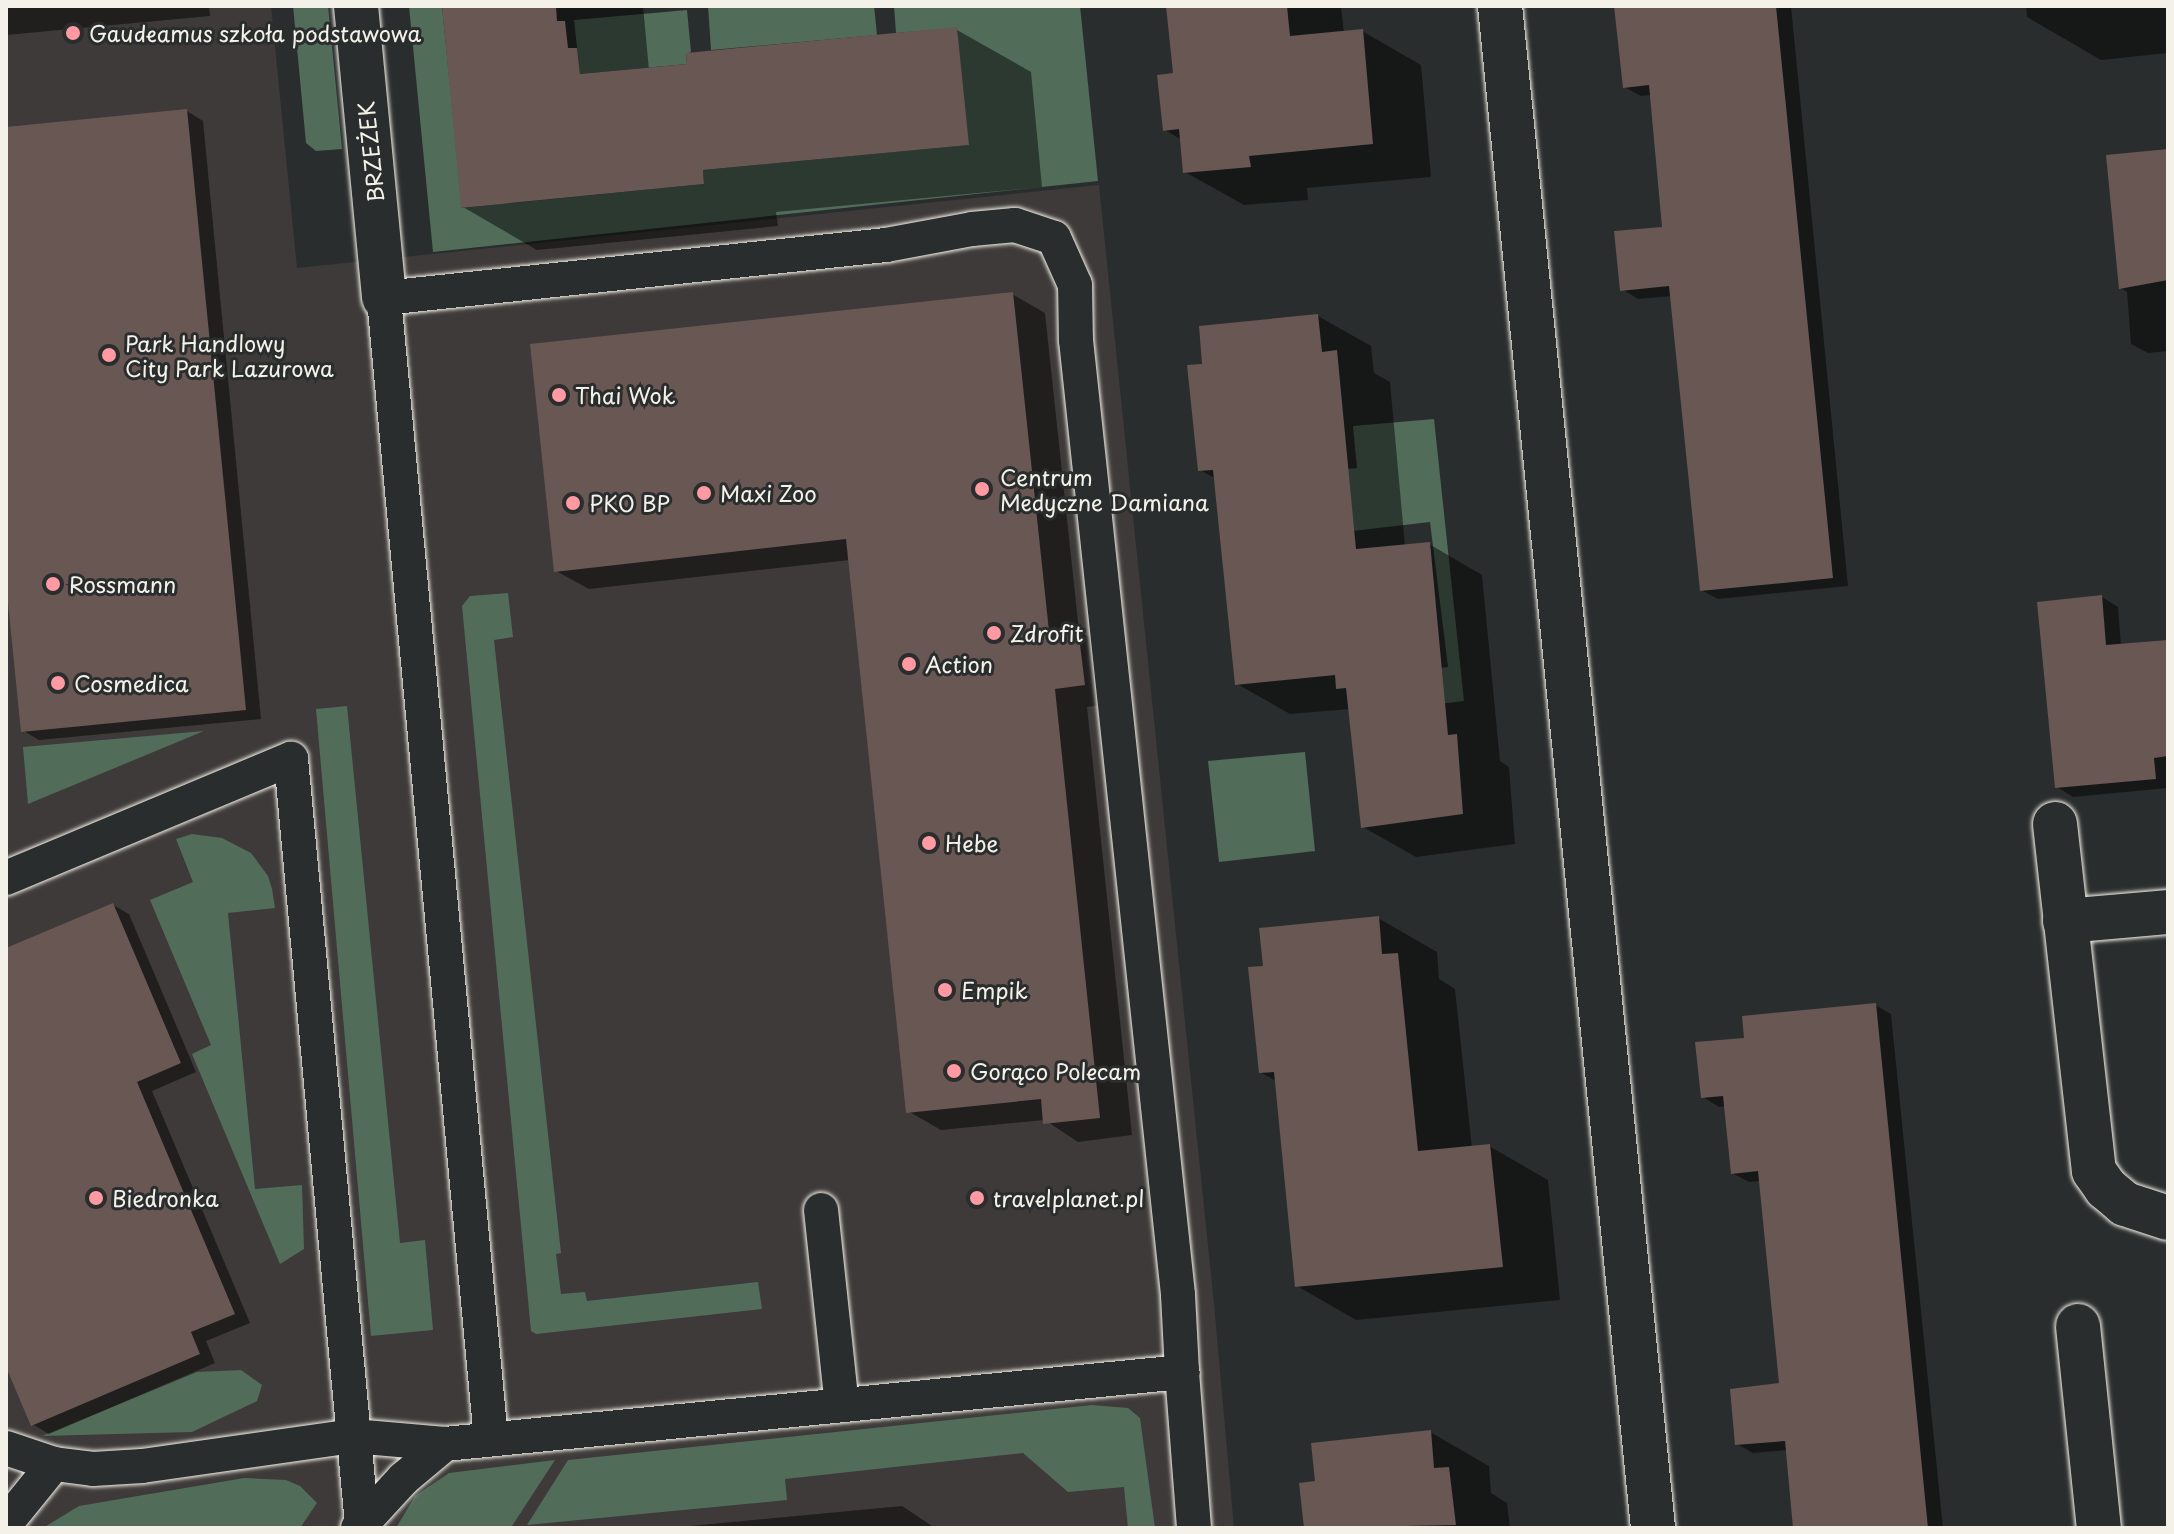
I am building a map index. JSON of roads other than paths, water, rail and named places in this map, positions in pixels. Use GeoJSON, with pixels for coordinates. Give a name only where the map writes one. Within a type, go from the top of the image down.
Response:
{"type":"FeatureCollection","features":[{"type":"Feature","properties":{"kind":"street","name":"BRZEŻEK"},"geometry":{"type":"LineString","coordinates":[[356,6],[384,298]]}},
{"type":"Feature","properties":{"kind":"street"},"geometry":{"type":"LineString","coordinates":[[1500,6],[1653,1528]]}},
{"type":"Feature","properties":{"kind":"street"},"geometry":{"type":"LineString","coordinates":[[2055,824],[2094,1171],[2106,1188],[2125,1204],[2168,1218]]}},
{"type":"Feature","properties":{"kind":"street"},"geometry":{"type":"LineString","coordinates":[[2065,921],[2167,912]]}},
{"type":"Feature","properties":{"kind":"street"},"geometry":{"type":"LineString","coordinates":[[2078,1326],[2099,1528]]}},
{"type":"Feature","properties":{"kind":"lane"},"geometry":{"type":"LineString","coordinates":[[491,1439],[384,298],[886,245],[972,229],[1015,225],[1054,238],[1075,285],[1076,340],[1178,1295],[1194,1528]]}},
{"type":"Feature","properties":{"kind":"lane"},"geometry":{"type":"LineString","coordinates":[[6,878],[291,759],[360,1526]]}},
{"type":"Feature","properties":{"kind":"lane"},"geometry":{"type":"LineString","coordinates":[[821,1210],[842,1405]]}},
{"type":"Feature","properties":{"kind":"lane"},"geometry":{"type":"LineString","coordinates":[[6,1448],[54,1464],[93,1469],[142,1466],[353,1436],[445,1444],[1182,1372]]}},
{"type":"Feature","properties":{"kind":"lane"},"geometry":{"type":"LineString","coordinates":[[360,1526],[403,1479],[445,1444]]}},
{"type":"Feature","properties":{"kind":"lane"},"geometry":{"type":"LineString","coordinates":[[6,1523],[54,1464]]}},
{"type":"Feature","properties":{"kind":"place","name":"Gaudeamus szkoła podstawowa"},"geometry":{"type":"Point","coordinates":[73,33]}},
{"type":"Feature","properties":{"kind":"place","name":"Park Handlowy City Park Lazurowa"},"geometry":{"type":"Point","coordinates":[109,355]}},
{"type":"Feature","properties":{"kind":"place","name":"Thai Wok"},"geometry":{"type":"Point","coordinates":[559,395]}},
{"type":"Feature","properties":{"kind":"place","name":"Centrum Medyczne Damiana"},"geometry":{"type":"Point","coordinates":[982,489]}},
{"type":"Feature","properties":{"kind":"place","name":"Maxi Zoo"},"geometry":{"type":"Point","coordinates":[704,493]}},
{"type":"Feature","properties":{"kind":"place","name":"PKO BP"},"geometry":{"type":"Point","coordinates":[573,503]}},
{"type":"Feature","properties":{"kind":"place","name":"Rossmann"},"geometry":{"type":"Point","coordinates":[53,584]}},
{"type":"Feature","properties":{"kind":"place","name":"Zdrofit"},"geometry":{"type":"Point","coordinates":[994,633]}},
{"type":"Feature","properties":{"kind":"place","name":"Action"},"geometry":{"type":"Point","coordinates":[909,664]}},
{"type":"Feature","properties":{"kind":"place","name":"Cosmedica"},"geometry":{"type":"Point","coordinates":[58,683]}},
{"type":"Feature","properties":{"kind":"place","name":"Hebe"},"geometry":{"type":"Point","coordinates":[929,843]}},
{"type":"Feature","properties":{"kind":"place","name":"Empik"},"geometry":{"type":"Point","coordinates":[945,990]}},
{"type":"Feature","properties":{"kind":"place","name":"Gorąco Polecam"},"geometry":{"type":"Point","coordinates":[954,1071]}},
{"type":"Feature","properties":{"kind":"place","name":"Biedronka"},"geometry":{"type":"Point","coordinates":[96,1198]}},
{"type":"Feature","properties":{"kind":"place","name":"travelplanet.pl"},"geometry":{"type":"Point","coordinates":[977,1198]}}]}
